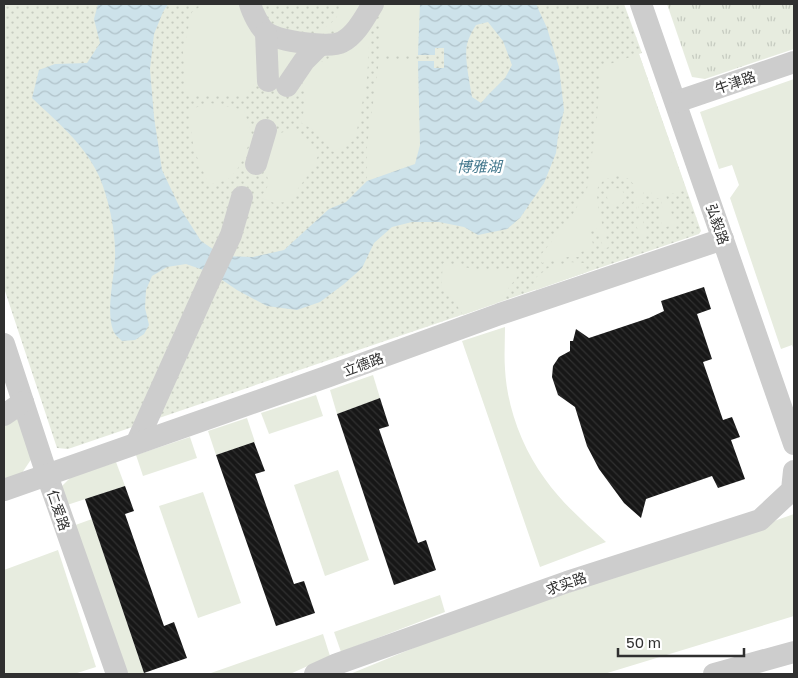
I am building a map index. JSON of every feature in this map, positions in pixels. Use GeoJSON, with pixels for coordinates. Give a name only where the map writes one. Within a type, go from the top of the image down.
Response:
{"type":"FeatureCollection","features":[{"type":"Feature","properties":{"kind":"street"},"geometry":{"type":"LineString","coordinates":[[250,4],[252,13],[266,33],[278,84],[320,45]]}},
{"type":"Feature","properties":{"kind":"street"},"geometry":{"type":"LineString","coordinates":[[266,33],[292,42],[320,45],[342,43],[357,30],[374,4]]}},
{"type":"Feature","properties":{"kind":"street","name":"弘毅路"},"geometry":{"type":"LineString","coordinates":[[641,4],[794,444]]}},
{"type":"Feature","properties":{"kind":"street","name":"牛津路"},"geometry":{"type":"LineString","coordinates":[[676,102],[794,62]]}},
{"type":"Feature","properties":{"kind":"street"},"geometry":{"type":"LineString","coordinates":[[256,164],[266,130]]}},
{"type":"Feature","properties":{"kind":"street"},"geometry":{"type":"LineString","coordinates":[[137,442],[206,286],[231,235],[242,197]]}},
{"type":"Feature","properties":{"kind":"street","name":"立德路"},"geometry":{"type":"LineString","coordinates":[[4,490],[500,314],[723,239]]}},
{"type":"Feature","properties":{"kind":"street","name":"仁爱路"},"geometry":{"type":"LineString","coordinates":[[4,344],[47,475],[117,674]]}},
{"type":"Feature","properties":{"kind":"street"},"geometry":{"type":"LineString","coordinates":[[4,415],[23,402]]}},
{"type":"Feature","properties":{"kind":"street","name":"求实路"},"geometry":{"type":"LineString","coordinates":[[315,674],[337,664],[567,582],[760,520],[792,490],[794,471]]}},
{"type":"Feature","properties":{"kind":"street"},"geometry":{"type":"LineString","coordinates":[[714,674],[794,652]]}},
{"type":"Feature","properties":{"kind":"green space"},"geometry":{"type":"Polygon","coordinates":[[[4,4],[624,4],[642,53],[639,54],[701,231],[699,234],[68,449],[57,448],[4,288],[4,4]]]}},
{"type":"Feature","properties":{"kind":"green space"},"geometry":{"type":"Polygon","coordinates":[[[204,4],[243,4],[262,46],[265,71],[246,94],[186,94],[183,51],[192,12],[204,4]]]}},
{"type":"Feature","properties":{"kind":"green space"},"geometry":{"type":"Polygon","coordinates":[[[344,4],[364,4],[355,22],[348,21],[336,34],[332,29],[317,37],[315,32],[333,21],[344,4]]]}},
{"type":"Feature","properties":{"kind":"green space"},"geometry":{"type":"Polygon","coordinates":[[[378,4],[420,4],[418,55],[380,55],[378,4]]]}},
{"type":"Feature","properties":{"kind":"green space"},"geometry":{"type":"Polygon","coordinates":[[[667,4],[794,4],[794,49],[705,79],[692,77],[667,4]]]}},
{"type":"Feature","properties":{"kind":"green space"},"geometry":{"type":"Polygon","coordinates":[[[370,31],[367,79],[355,140],[333,152],[316,131],[301,123],[306,101],[302,81],[310,67],[332,57],[370,31]]]}},
{"type":"Feature","properties":{"kind":"green space"},"geometry":{"type":"Polygon","coordinates":[[[275,42],[298,51],[282,84],[272,81],[275,42]]]}},
{"type":"Feature","properties":{"kind":"green space"},"geometry":{"type":"Polygon","coordinates":[[[639,54],[686,189],[666,196],[675,224],[663,228],[657,210],[663,208],[660,198],[654,199],[650,190],[643,193],[646,202],[638,205],[647,234],[640,236],[634,220],[640,218],[635,204],[637,191],[629,179],[613,176],[603,181],[598,187],[597,195],[599,213],[609,247],[604,249],[596,228],[589,231],[594,247],[581,252],[583,257],[568,257],[542,263],[539,257],[570,219],[587,189],[596,127],[601,67],[639,54]]]}},
{"type":"Feature","properties":{"kind":"green space"},"geometry":{"type":"Polygon","coordinates":[[[379,61],[418,61],[420,145],[415,164],[367,181],[367,146],[379,61]]]}},
{"type":"Feature","properties":{"kind":"green space"},"geometry":{"type":"Polygon","coordinates":[[[794,79],[794,350],[792,345],[781,349],[730,198],[739,185],[732,165],[719,169],[700,112],[794,79]]]}},
{"type":"Feature","properties":{"kind":"green space"},"geometry":{"type":"Polygon","coordinates":[[[210,103],[244,110],[252,135],[243,159],[233,175],[226,180],[209,185],[194,150],[188,110],[210,103]]]}},
{"type":"Feature","properties":{"kind":"green space"},"geometry":{"type":"Polygon","coordinates":[[[292,129],[319,154],[309,174],[288,202],[274,203],[259,197],[263,194],[268,183],[267,175],[262,167],[275,135],[292,129]]]}},
{"type":"Feature","properties":{"kind":"green space"},"geometry":{"type":"Polygon","coordinates":[[[612,188],[620,188],[625,193],[623,204],[612,206],[607,201],[607,193],[612,188]]]}},
{"type":"Feature","properties":{"kind":"green space"},"geometry":{"type":"Polygon","coordinates":[[[569,262],[585,263],[587,272],[536,290],[534,279],[548,268],[569,262]]]}},
{"type":"Feature","properties":{"kind":"green space"},"geometry":{"type":"Polygon","coordinates":[[[443,263],[479,270],[516,268],[518,276],[497,303],[463,315],[453,299],[441,288],[443,263]]]}},
{"type":"Feature","properties":{"kind":"green space"},"geometry":{"type":"Polygon","coordinates":[[[505,327],[506,383],[512,412],[529,454],[559,496],[606,542],[540,567],[462,341],[505,327]]]}},
{"type":"Feature","properties":{"kind":"green space"},"geometry":{"type":"Polygon","coordinates":[[[373,375],[380,398],[337,414],[330,390],[373,375]]]}},
{"type":"Feature","properties":{"kind":"green space"},"geometry":{"type":"Polygon","coordinates":[[[316,395],[323,416],[269,434],[261,413],[316,395]]]}},
{"type":"Feature","properties":{"kind":"green space"},"geometry":{"type":"Polygon","coordinates":[[[18,416],[32,458],[22,473],[4,479],[4,424],[18,416]]]}},
{"type":"Feature","properties":{"kind":"green space"},"geometry":{"type":"Polygon","coordinates":[[[247,418],[255,442],[216,455],[208,431],[247,418]]]}},
{"type":"Feature","properties":{"kind":"green space"},"geometry":{"type":"Polygon","coordinates":[[[190,437],[197,458],[143,476],[136,455],[190,437]]]}},
{"type":"Feature","properties":{"kind":"green space"},"geometry":{"type":"Polygon","coordinates":[[[116,462],[125,486],[64,506],[58,490],[71,477],[116,462]]]}},
{"type":"Feature","properties":{"kind":"green space"},"geometry":{"type":"Polygon","coordinates":[[[338,470],[369,560],[325,576],[294,485],[338,470]]]}},
{"type":"Feature","properties":{"kind":"green space"},"geometry":{"type":"Polygon","coordinates":[[[203,492],[241,603],[198,618],[159,506],[203,492]]]}},
{"type":"Feature","properties":{"kind":"green space"},"geometry":{"type":"Polygon","coordinates":[[[794,514],[794,616],[604,674],[350,674],[433,640],[794,514]]]}},
{"type":"Feature","properties":{"kind":"green space"},"geometry":{"type":"Polygon","coordinates":[[[92,519],[144,673],[141,674],[121,674],[70,527],[92,519]]]}},
{"type":"Feature","properties":{"kind":"green space"},"geometry":{"type":"Polygon","coordinates":[[[58,550],[96,667],[74,674],[4,674],[4,570],[58,550]]]}},
{"type":"Feature","properties":{"kind":"green space"},"geometry":{"type":"Polygon","coordinates":[[[440,595],[445,612],[341,652],[334,632],[440,595]]]}},
{"type":"Feature","properties":{"kind":"green space"},"geometry":{"type":"Polygon","coordinates":[[[323,634],[330,656],[290,674],[211,673],[323,634]]]}},
{"type":"Feature","properties":{"kind":"water","name":"博雅湖"},"geometry":{"type":"Polygon","coordinates":[[[98,4],[168,4],[154,34],[150,69],[154,117],[162,170],[180,208],[201,241],[223,256],[253,257],[284,250],[329,209],[346,202],[367,181],[415,164],[420,145],[418,61],[434,61],[434,68],[444,68],[444,48],[435,48],[435,55],[418,55],[420,4],[536,4],[547,28],[559,67],[564,110],[556,153],[544,183],[520,218],[507,229],[478,235],[464,227],[439,222],[412,222],[392,227],[374,243],[362,268],[344,284],[320,302],[297,310],[267,306],[237,290],[212,273],[186,264],[167,267],[152,276],[146,290],[145,308],[149,325],[144,334],[135,340],[122,341],[114,333],[111,322],[110,304],[115,248],[111,216],[103,185],[93,164],[78,143],[32,98],[39,70],[55,64],[87,63],[100,43],[94,19],[98,4]],[[488,22],[476,25],[468,41],[466,50],[472,97],[481,103],[505,78],[512,65],[503,41],[488,22]]]}},
{"type":"Feature","properties":{"kind":"building"},"geometry":{"type":"Polygon","coordinates":[[[704,287],[711,309],[697,314],[712,359],[703,362],[723,420],[732,417],[740,437],[731,440],[745,479],[718,488],[712,476],[646,499],[641,518],[624,503],[599,469],[587,446],[575,407],[558,395],[552,377],[553,366],[559,357],[570,351],[570,341],[573,341],[576,329],[589,338],[649,318],[664,311],[661,301],[704,287]]]}},
{"type":"Feature","properties":{"kind":"building"},"geometry":{"type":"Polygon","coordinates":[[[380,398],[389,426],[379,429],[418,543],[426,540],[436,570],[394,585],[337,414],[380,398]]]}},
{"type":"Feature","properties":{"kind":"building"},"geometry":{"type":"Polygon","coordinates":[[[254,442],[265,471],[255,474],[294,584],[304,581],[315,613],[276,626],[216,455],[254,442]]]}},
{"type":"Feature","properties":{"kind":"building"},"geometry":{"type":"Polygon","coordinates":[[[125,486],[134,511],[125,514],[164,626],[174,622],[187,658],[144,673],[85,499],[125,486]]]}}]}
